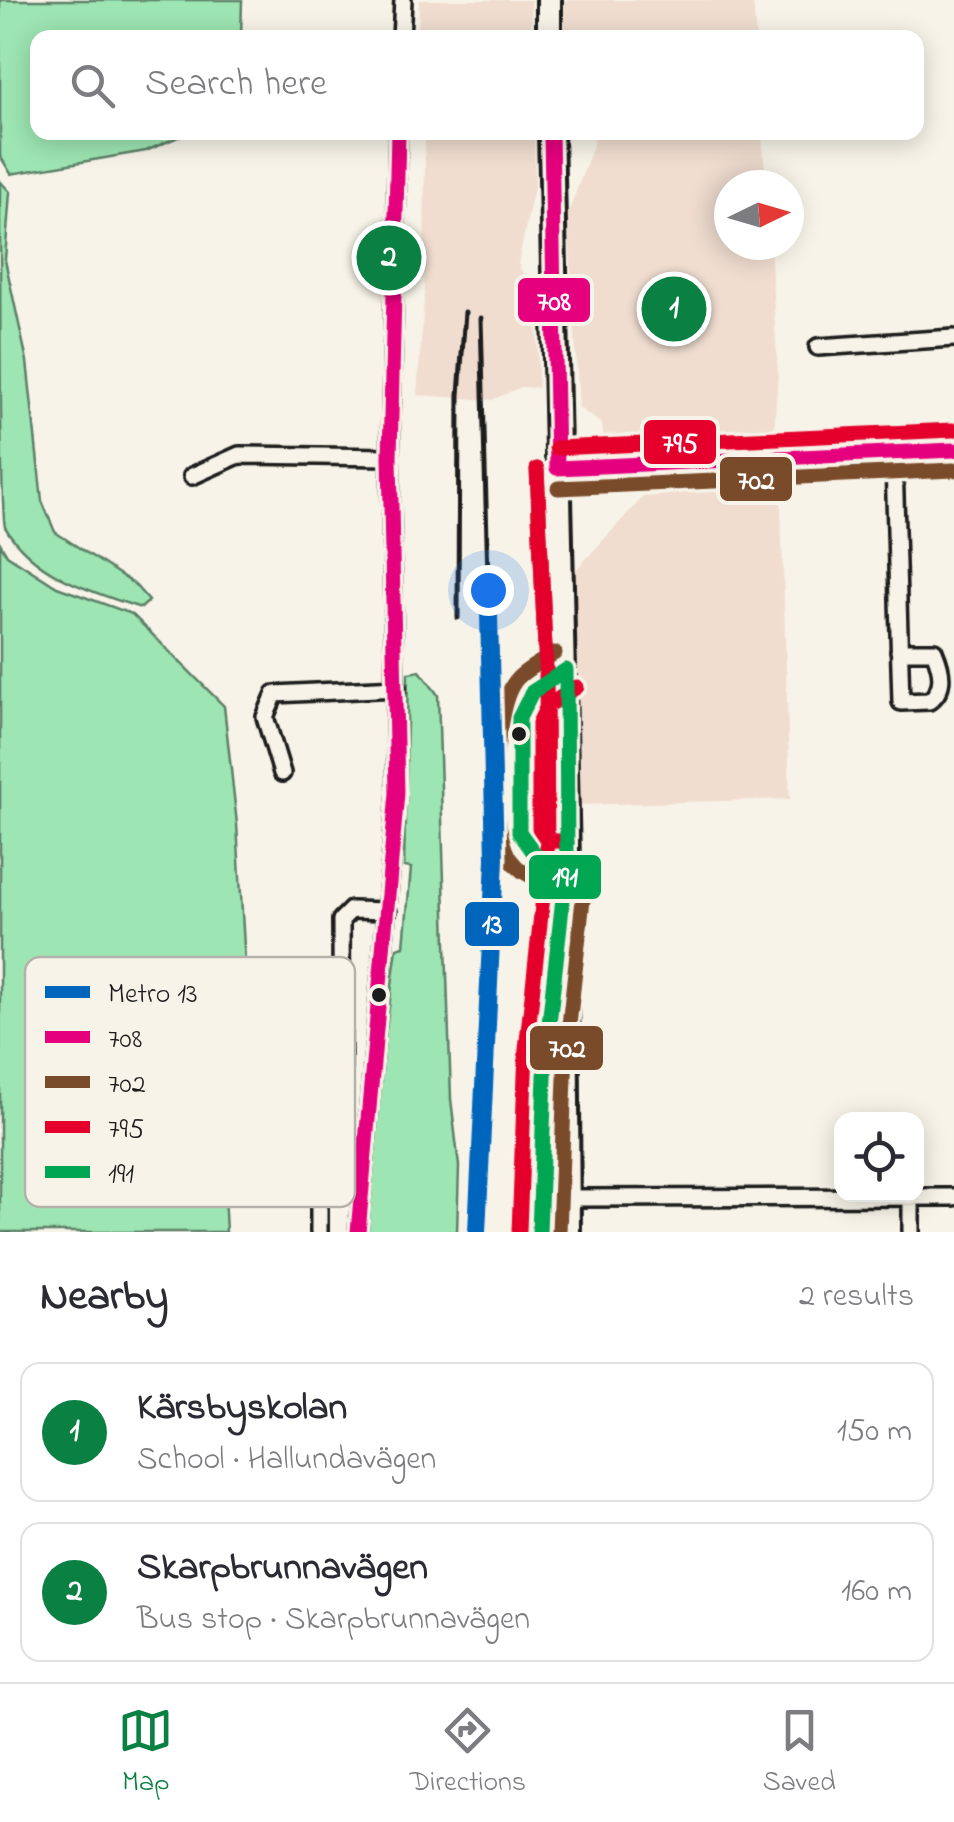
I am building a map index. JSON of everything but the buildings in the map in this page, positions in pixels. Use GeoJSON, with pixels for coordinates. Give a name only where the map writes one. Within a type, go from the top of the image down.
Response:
{"type":"FeatureCollection","features":[{"type":"Feature","properties":{"kind":"main road"},"geometry":{"type":"LineString","coordinates":[[549,0],[550,30]]}},
{"type":"Feature","properties":{"kind":"main road"},"geometry":{"type":"LineString","coordinates":[[551,140],[557,468],[566,670],[563,882],[568,1232]]}},
{"type":"Feature","properties":{"kind":"main road"},"geometry":{"type":"LineString","coordinates":[[539,1230],[546,1051],[563,882]]}},
{"type":"Feature","properties":{"kind":"street"},"geometry":{"type":"LineString","coordinates":[[401,30],[403,0]]}},
{"type":"Feature","properties":{"kind":"street"},"geometry":{"type":"LineString","coordinates":[[358,1232],[397,793],[390,457],[398,140]]}},
{"type":"Feature","properties":{"kind":"street"},"geometry":{"type":"LineString","coordinates":[[818,346],[954,338]]}},
{"type":"Feature","properties":{"kind":"street"},"geometry":{"type":"LineString","coordinates":[[557,468],[954,450]]}},
{"type":"Feature","properties":{"kind":"street"},"geometry":{"type":"LineString","coordinates":[[893,452],[899,651]]}},
{"type":"Feature","properties":{"kind":"street"},"geometry":{"type":"LineString","coordinates":[[192,476],[195,471],[239,454],[390,457]]}},
{"type":"Feature","properties":{"kind":"street"},"geometry":{"type":"LineString","coordinates":[[282,773],[264,717],[276,694],[397,688]]}},
{"type":"Feature","properties":{"kind":"street"},"geometry":{"type":"LineString","coordinates":[[342,957],[342,920],[351,910],[388,911]]}},
{"type":"Feature","properties":{"kind":"street"},"geometry":{"type":"LineString","coordinates":[[540,1170],[557,1192],[568,1198]]}},
{"type":"Feature","properties":{"kind":"street"},"geometry":{"type":"LineString","coordinates":[[924,1198],[954,1197]]}},
{"type":"Feature","properties":{"kind":"street"},"geometry":{"type":"LineString","coordinates":[[539,1230],[557,1202],[568,1198],[834,1198]]}},
{"type":"Feature","properties":{"kind":"street"},"geometry":{"type":"LineString","coordinates":[[911,1202],[912,1232]]}},
{"type":"Feature","properties":{"kind":"shaded area"},"geometry":{"type":"Polygon","coordinates":[[[419,0],[531,0],[532,30],[418,30],[419,0]]]}},
{"type":"Feature","properties":{"kind":"shaded area"},"geometry":{"type":"Polygon","coordinates":[[[565,0],[753,0],[755,30],[565,30],[565,0]]]}},
{"type":"Feature","properties":{"kind":"shaded area"},"geometry":{"type":"Polygon","coordinates":[[[425,140],[534,140],[535,182],[518,264],[526,280],[537,285],[538,388],[521,387],[492,400],[417,395],[424,301],[425,140]]]}},
{"type":"Feature","properties":{"kind":"shaded area"},"geometry":{"type":"Polygon","coordinates":[[[593,140],[763,140],[765,170],[714,170],[714,260],[771,260],[778,373],[774,430],[718,434],[690,441],[604,443],[602,424],[579,408],[568,213],[593,140]]]}},
{"type":"Feature","properties":{"kind":"shaded area"},"geometry":{"type":"Polygon","coordinates":[[[780,473],[790,799],[576,805],[573,573],[643,497],[681,494],[700,477],[780,473]]]}},
{"type":"Feature","properties":{"kind":"green space"},"geometry":{"type":"Polygon","coordinates":[[[0,0],[242,0],[241,30],[30,30],[30,140],[171,140],[146,151],[11,174],[0,156],[0,0]]]}},
{"type":"Feature","properties":{"kind":"green space"},"geometry":{"type":"Polygon","coordinates":[[[0,181],[10,192],[5,260],[27,361],[42,501],[55,532],[134,584],[149,601],[141,608],[47,570],[17,544],[5,527],[0,181]]]}},
{"type":"Feature","properties":{"kind":"green space"},"geometry":{"type":"Polygon","coordinates":[[[0,543],[7,555],[57,587],[132,614],[224,706],[237,824],[245,957],[25,957],[25,1207],[225,1207],[226,1232],[0,1232],[0,543]]]}},
{"type":"Feature","properties":{"kind":"green space"},"geometry":{"type":"Polygon","coordinates":[[[420,671],[438,695],[451,1099],[459,1166],[457,1232],[367,1232],[371,1142],[397,948],[404,946],[411,868],[404,867],[408,673],[420,671]]]}},
{"type":"Feature","properties":{"kind":"railway"},"geometry":{"type":"LineString","coordinates":[[458,618],[459,395],[465,312]]}},
{"type":"Feature","properties":{"kind":"railway"},"geometry":{"type":"LineString","coordinates":[[481,318],[489,615]]}},
{"type":"Feature","properties":{"kind":"metro line","name":"13"},"geometry":{"type":"LineString","coordinates":[[477,1232],[495,859],[489,615]]}},
{"type":"Feature","properties":{"kind":"transit line","name":"708"},"geometry":{"type":"LineString","coordinates":[[358,1232],[397,793],[390,457],[398,140]]}},
{"type":"Feature","properties":{"kind":"transit line","name":"708"},"geometry":{"type":"LineString","coordinates":[[551,140],[557,468]]}},
{"type":"Feature","properties":{"kind":"transit line","name":"795"},"geometry":{"type":"LineString","coordinates":[[556,448],[953,430]]}},
{"type":"Feature","properties":{"kind":"transit line","name":"708"},"geometry":{"type":"LineString","coordinates":[[557,468],[954,450]]}},
{"type":"Feature","properties":{"kind":"transit line","name":"702"},"geometry":{"type":"LineString","coordinates":[[537,469],[546,671]]}},
{"type":"Feature","properties":{"kind":"transit line","name":"795"},"geometry":{"type":"LineString","coordinates":[[519,1231],[526,1049],[547,861],[546,670],[537,469]]}},
{"type":"Feature","properties":{"kind":"transit line","name":"702"},"geometry":{"type":"LineString","coordinates":[[558,488],[954,470]]}},
{"type":"Feature","properties":{"kind":"transit line","name":"702"},"geometry":{"type":"LineString","coordinates":[[555,653],[520,676],[508,695],[498,742],[497,798],[499,823],[511,860],[536,878],[567,882]]}},
{"type":"Feature","properties":{"kind":"transit line","name":"191"},"geometry":{"type":"LineString","coordinates":[[566,670],[532,692],[519,718],[519,832],[537,857],[567,862]]}},
{"type":"Feature","properties":{"kind":"transit line","name":"191"},"geometry":{"type":"LineString","coordinates":[[539,1232],[546,1051],[567,862],[566,670]]}},
{"type":"Feature","properties":{"kind":"transit line","name":"795"},"geometry":{"type":"LineString","coordinates":[[567,842],[547,840],[539,828],[539,723],[547,706],[577,687]]}},
{"type":"Feature","properties":{"kind":"transit line","name":"702"},"geometry":{"type":"LineString","coordinates":[[559,1232],[566,1052],[587,864]]}},
{"type":"Feature","properties":{"kind":"place","name":"Skarpbrunnavägen"},"geometry":{"type":"Point","coordinates":[389,258]}},
{"type":"Feature","properties":{"kind":"place","name":"Kärsbyskolan"},"geometry":{"type":"Point","coordinates":[674,309]}}]}
